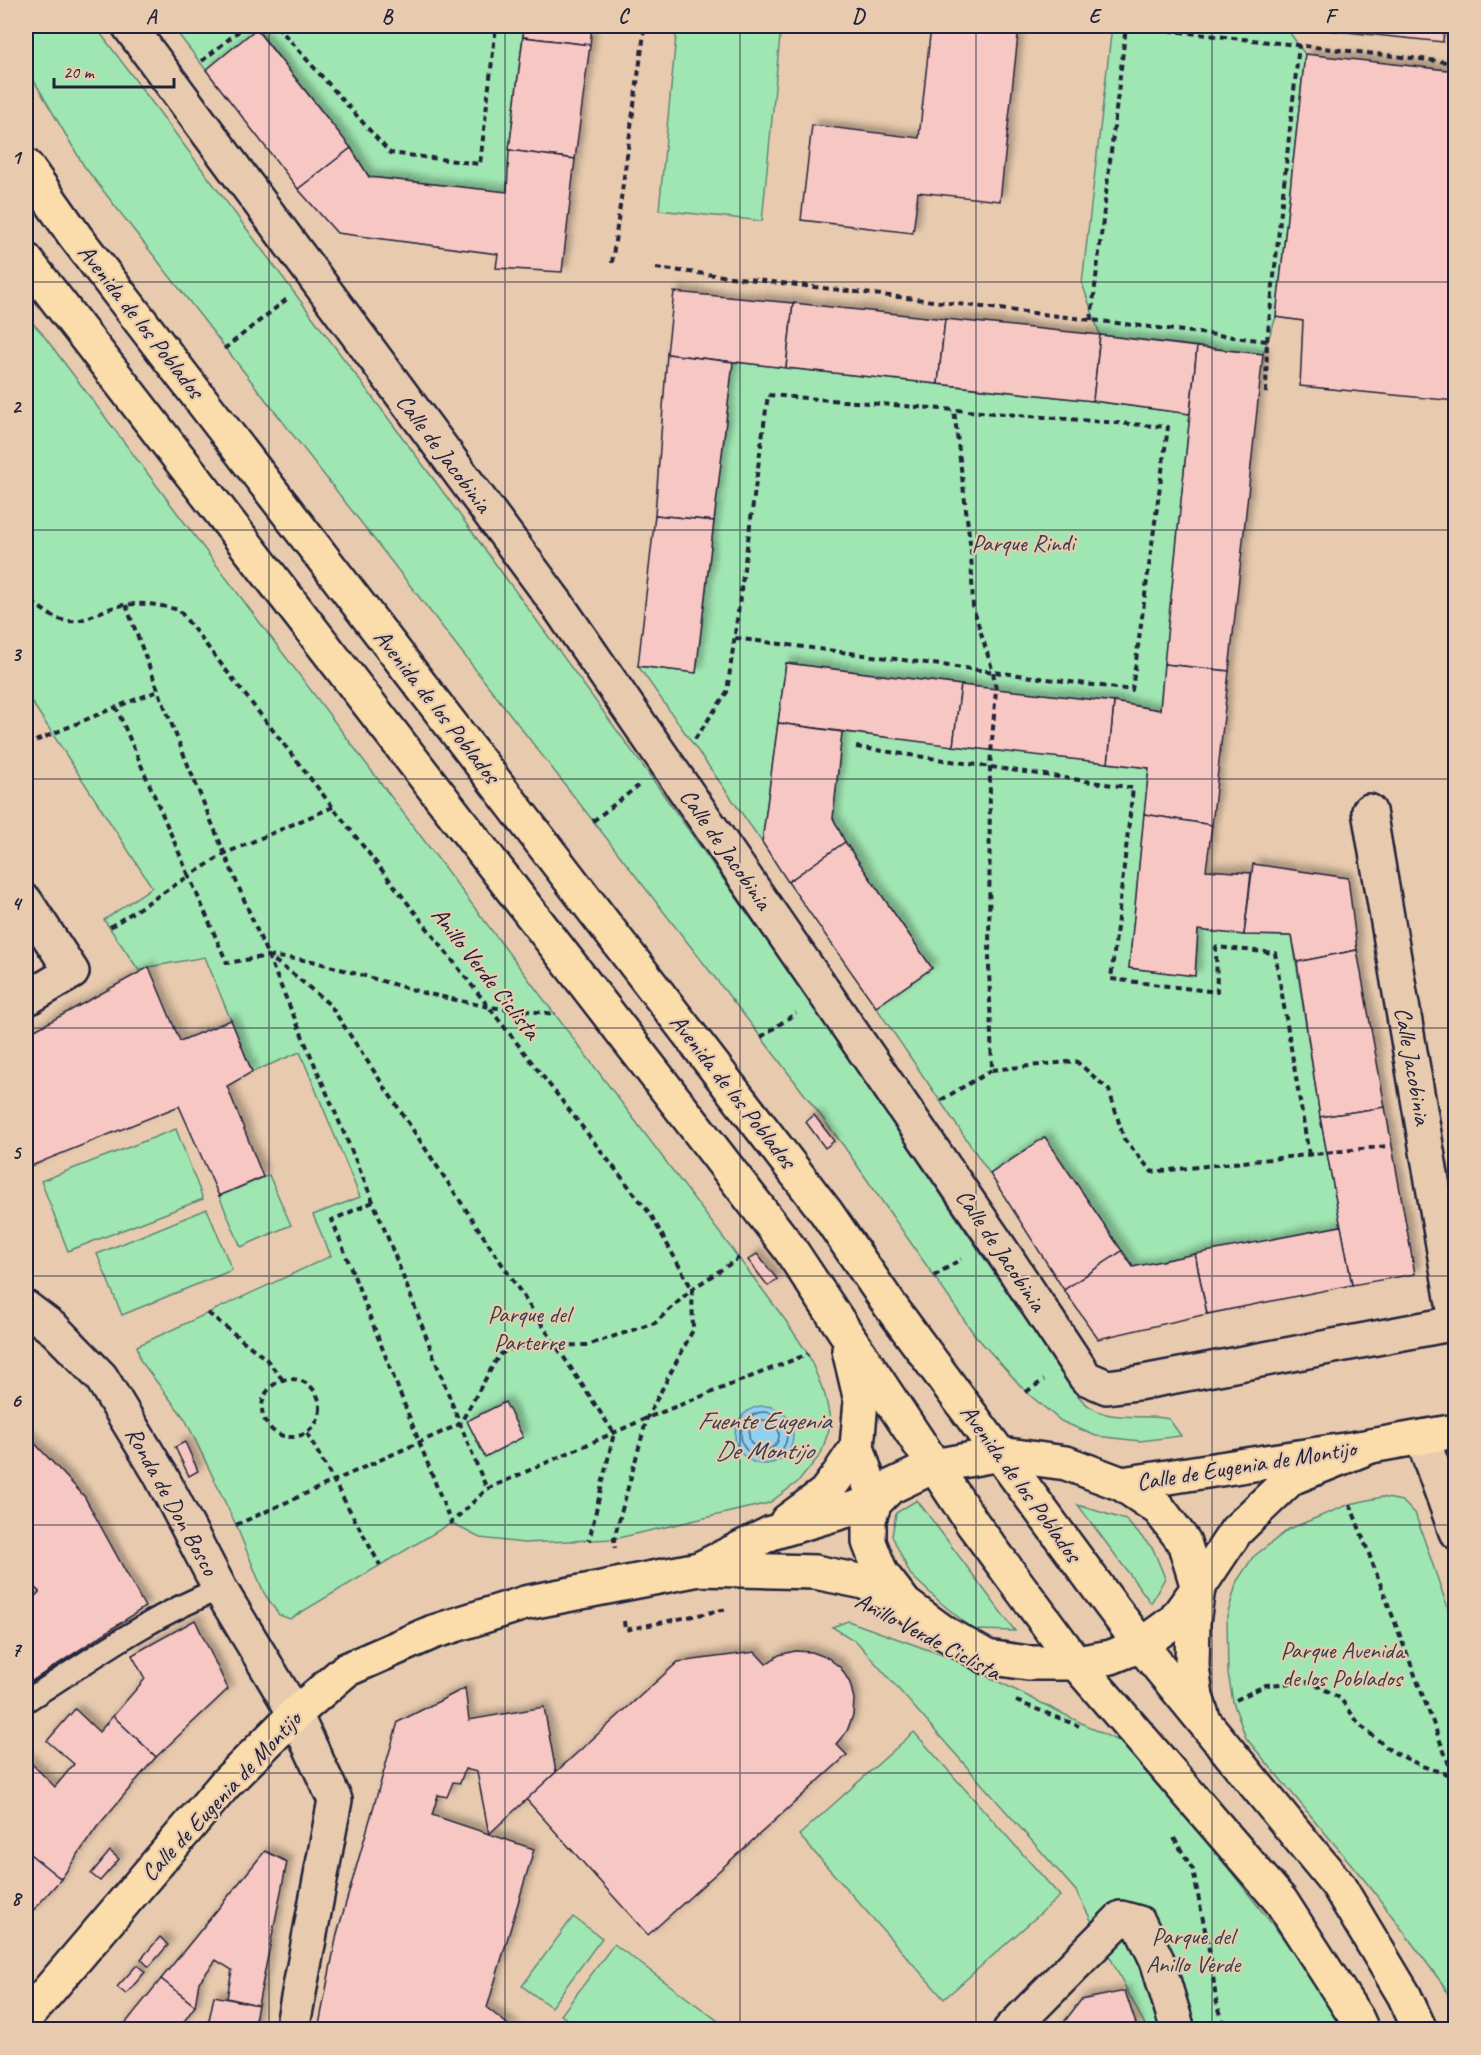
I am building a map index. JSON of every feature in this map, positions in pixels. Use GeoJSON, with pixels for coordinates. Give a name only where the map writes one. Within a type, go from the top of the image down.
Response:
{"type":"FeatureCollection","features":[{"type":"Feature","properties":{"kind":"main road","name":"Avenida de los Poblados"},"geometry":{"type":"LineString","coordinates":[[26,166],[75,236],[826,1212],[889,1304],[1141,1645],[1338,1885],[1404,1995],[1420,2030]]}},
{"type":"Feature","properties":{"kind":"main road"},"geometry":{"type":"LineString","coordinates":[[26,260],[790,1250],[973,1524],[1076,1663],[1281,1901],[1358,2019],[1362,2030]]}},
{"type":"Feature","properties":{"kind":"main road"},"geometry":{"type":"LineString","coordinates":[[845,1331],[861,1401],[856,1447],[875,1502]]}},
{"type":"Feature","properties":{"kind":"main road","name":"Calle de Eugenia de Montijo"},"geometry":{"type":"LineString","coordinates":[[1122,1484],[1455,1431]]}},
{"type":"Feature","properties":{"kind":"main road","name":"Calle de Eugenia de Montijo"},"geometry":{"type":"LineString","coordinates":[[26,2017],[225,1784],[295,1714],[346,1670],[433,1632],[525,1603],[699,1569],[815,1572],[864,1582],[905,1604],[946,1634],[987,1657],[1028,1663],[1076,1663],[1111,1657],[1141,1645],[1173,1621],[1236,1531],[1291,1478],[1371,1446]]}},
{"type":"Feature","properties":{"kind":"main road"},"geometry":{"type":"LineString","coordinates":[[771,1533],[825,1493],[856,1447]]}},
{"type":"Feature","properties":{"kind":"main road"},"geometry":{"type":"LineString","coordinates":[[905,1604],[881,1573],[869,1542],[869,1519],[875,1502],[890,1487],[934,1466],[1000,1454],[1066,1463],[1122,1484],[1159,1509],[1184,1542],[1198,1588],[1193,1622],[1192,1666],[1196,1697],[1205,1723]]}},
{"type":"Feature","properties":{"kind":"main road","name":"Calle de Eugenia de Montijo"},"geometry":{"type":"LineString","coordinates":[[699,1569],[771,1533],[875,1502]]}},
{"type":"Feature","properties":{"kind":"street","name":"Calle de Jacobinia"},"geometry":{"type":"LineString","coordinates":[[129,26],[557,604],[994,1239],[1086,1378],[1107,1387],[1138,1383],[1455,1322]]}},
{"type":"Feature","properties":{"kind":"street","name":"Calle Jacobinia"},"geometry":{"type":"LineString","coordinates":[[1369,811],[1455,1322]]}},
{"type":"Feature","properties":{"kind":"street"},"geometry":{"type":"LineString","coordinates":[[26,902],[72,972],[26,999]]}},
{"type":"Feature","properties":{"kind":"street","name":"Ronda de Don Bosco"},"geometry":{"type":"LineString","coordinates":[[26,1308],[55,1330],[101,1377],[160,1474],[220,1588],[295,1714],[335,1800],[292,2030]]}},
{"type":"Feature","properties":{"kind":"street"},"geometry":{"type":"LineString","coordinates":[[1422,1437],[1455,1532]]}},
{"type":"Feature","properties":{"kind":"street"},"geometry":{"type":"LineString","coordinates":[[1010,2030],[1121,1918],[1139,1923],[1156,1960],[1178,2030]]}},
{"type":"Feature","properties":{"kind":"lane"},"geometry":{"type":"LineString","coordinates":[[26,1701],[136,1630],[191,1600],[220,1588]]}},
{"type":"Feature","properties":{"kind":"path"},"geometry":{"type":"LineString","coordinates":[[26,33],[38,26]]}},
{"type":"Feature","properties":{"kind":"path"},"geometry":{"type":"LineString","coordinates":[[198,65],[245,26]]}},
{"type":"Feature","properties":{"kind":"path"},"geometry":{"type":"LineString","coordinates":[[277,26],[390,153],[480,164],[496,26]]}},
{"type":"Feature","properties":{"kind":"path"},"geometry":{"type":"LineString","coordinates":[[612,263],[645,26]]}},
{"type":"Feature","properties":{"kind":"path"},"geometry":{"type":"LineString","coordinates":[[1090,320],[1126,26],[1455,63]]}},
{"type":"Feature","properties":{"kind":"path"},"geometry":{"type":"LineString","coordinates":[[1197,34],[1198,26]]}},
{"type":"Feature","properties":{"kind":"path"},"geometry":{"type":"LineString","coordinates":[[1266,394],[1267,341],[1299,45]]}},
{"type":"Feature","properties":{"kind":"path"},"geometry":{"type":"LineString","coordinates":[[656,268],[1267,341]]}},
{"type":"Feature","properties":{"kind":"path"},"geometry":{"type":"LineString","coordinates":[[224,349],[295,293]]}},
{"type":"Feature","properties":{"kind":"path"},"geometry":{"type":"LineString","coordinates":[[690,745],[728,692],[735,638],[768,395],[1167,427],[1132,690],[735,638]]}},
{"type":"Feature","properties":{"kind":"path"},"geometry":{"type":"LineString","coordinates":[[954,410],[971,551],[973,607],[996,689],[990,767],[989,966],[992,1070]]}},
{"type":"Feature","properties":{"kind":"path","name":"Anillo Verde Ciclista"},"geometry":{"type":"LineString","coordinates":[[26,593],[29,600],[55,619],[74,623],[108,608],[126,605],[155,603],[179,610],[651,1215],[692,1289],[693,1330],[647,1418],[614,1539]]}},
{"type":"Feature","properties":{"kind":"path"},"geometry":{"type":"LineString","coordinates":[[126,605],[158,691],[373,1202],[487,1489]]}},
{"type":"Feature","properties":{"kind":"path"},"geometry":{"type":"LineString","coordinates":[[26,745],[158,691]]}},
{"type":"Feature","properties":{"kind":"path"},"geometry":{"type":"LineString","coordinates":[[116,707],[227,963],[268,956],[312,961],[424,993],[489,1007],[556,1014]]}},
{"type":"Feature","properties":{"kind":"path"},"geometry":{"type":"LineString","coordinates":[[856,747],[1133,788],[1111,979],[1217,992],[1216,947],[1275,953],[1309,1155]]}},
{"type":"Feature","properties":{"kind":"path"},"geometry":{"type":"LineString","coordinates":[[593,821],[643,783]]}},
{"type":"Feature","properties":{"kind":"path"},"geometry":{"type":"LineString","coordinates":[[110,927],[226,853],[333,807]]}},
{"type":"Feature","properties":{"kind":"path"},"geometry":{"type":"LineString","coordinates":[[268,956],[330,1005],[614,1433],[590,1541]]}},
{"type":"Feature","properties":{"kind":"path"},"geometry":{"type":"LineString","coordinates":[[761,1037],[803,1009]]}},
{"type":"Feature","properties":{"kind":"path"},"geometry":{"type":"LineString","coordinates":[[937,1102],[992,1070],[1076,1062],[1109,1089],[1124,1139],[1152,1172],[1392,1146]]}},
{"type":"Feature","properties":{"kind":"path"},"geometry":{"type":"LineString","coordinates":[[373,1202],[332,1220],[451,1522],[487,1489],[647,1418],[808,1354]]}},
{"type":"Feature","properties":{"kind":"path"},"geometry":{"type":"LineString","coordinates":[[934,1276],[968,1254]]}},
{"type":"Feature","properties":{"kind":"path"},"geometry":{"type":"LineString","coordinates":[[236,1525],[460,1424],[499,1354],[516,1346],[533,1344],[555,1347],[587,1345],[655,1323],[692,1289],[739,1258]]}},
{"type":"Feature","properties":{"kind":"path"},"geometry":{"type":"LineString","coordinates":[[208,1313],[266,1359],[283,1380]]}},
{"type":"Feature","properties":{"kind":"path"},"geometry":{"type":"LineString","coordinates":[[283,1380],[302,1381],[316,1393],[320,1412],[317,1422],[307,1433],[294,1438],[284,1437],[268,1427],[263,1419],[262,1399],[274,1384],[283,1380]]}},
{"type":"Feature","properties":{"kind":"path"},"geometry":{"type":"LineString","coordinates":[[307,1433],[380,1565]]}},
{"type":"Feature","properties":{"kind":"path"},"geometry":{"type":"LineString","coordinates":[[1350,1504],[1455,1783]]}},
{"type":"Feature","properties":{"kind":"path"},"geometry":{"type":"LineString","coordinates":[[625,1630],[734,1608]]}},
{"type":"Feature","properties":{"kind":"path"},"geometry":{"type":"LineString","coordinates":[[1233,1702],[1266,1685],[1311,1682],[1340,1698],[1360,1725],[1391,1751],[1422,1766],[1453,1776]]}},
{"type":"Feature","properties":{"kind":"path","name":"Anillo Verde Ciclista"},"geometry":{"type":"LineString","coordinates":[[1015,1701],[1079,1726]]}},
{"type":"Feature","properties":{"kind":"path"},"geometry":{"type":"LineString","coordinates":[[1171,1832],[1193,1870],[1211,1960],[1216,2000],[1226,2030]]}},
{"type":"Feature","properties":{"kind":"green space"},"geometry":{"type":"Polygon","coordinates":[[[26,26],[95,26],[435,481],[651,777],[811,1003],[1080,1398],[1089,1406],[1108,1414],[1169,1419],[1181,1436],[1140,1441],[1096,1436],[1061,1421],[1026,1392],[974,1334],[843,1145],[761,1037],[84,166],[26,67],[26,26]]]}},
{"type":"Feature","properties":{"kind":"green space"},"geometry":{"type":"Polygon","coordinates":[[[172,26],[524,26],[509,150],[507,192],[369,177],[351,148],[257,29],[206,70],[172,26]]]}},
{"type":"Feature","properties":{"kind":"green space"},"geometry":{"type":"Polygon","coordinates":[[[677,26],[781,26],[762,221],[659,210],[677,26]]]}},
{"type":"Feature","properties":{"kind":"green space"},"geometry":{"type":"Polygon","coordinates":[[[1112,26],[1285,26],[1305,54],[1276,317],[1263,354],[1100,335],[1082,283],[1112,26]]]}},
{"type":"Feature","properties":{"kind":"green space","name":"Parque del Parterre"},"geometry":{"type":"Polygon","coordinates":[[[26,316],[41,332],[786,1321],[808,1354],[825,1395],[831,1423],[821,1454],[799,1481],[769,1503],[614,1539],[524,1543],[480,1538],[451,1523],[290,1619],[279,1615],[264,1593],[236,1525],[185,1419],[140,1360],[137,1346],[331,1256],[313,1215],[360,1197],[300,1052],[252,1072],[205,957],[149,967],[140,972],[104,920],[152,887],[26,693],[26,316]]]}},
{"type":"Feature","properties":{"kind":"green space","name":"Parque Rindi"},"geometry":{"type":"Polygon","coordinates":[[[733,362],[1093,401],[1190,414],[1160,710],[786,663],[762,842],[638,666],[696,673],[733,362]]]}},
{"type":"Feature","properties":{"kind":"green space"},"geometry":{"type":"Polygon","coordinates":[[[842,732],[1149,768],[1129,968],[1195,976],[1198,930],[1244,935],[1292,936],[1320,1117],[1341,1226],[1133,1267],[1045,1138],[990,1174],[876,1007],[932,968],[845,842],[833,818],[842,732]]]}},
{"type":"Feature","properties":{"kind":"green space"},"geometry":{"type":"Polygon","coordinates":[[[176,1129],[203,1199],[68,1251],[41,1181],[176,1129]]]}},
{"type":"Feature","properties":{"kind":"green space"},"geometry":{"type":"Polygon","coordinates":[[[269,1175],[291,1225],[241,1247],[219,1196],[269,1175]]]}},
{"type":"Feature","properties":{"kind":"green space"},"geometry":{"type":"Polygon","coordinates":[[[207,1209],[232,1270],[122,1315],[97,1254],[207,1209]]]}},
{"type":"Feature","properties":{"kind":"green space","name":"Parque Avenida de los Poblados"},"geometry":{"type":"Polygon","coordinates":[[[1382,1497],[1402,1501],[1415,1513],[1455,1629],[1455,2010],[1444,1986],[1371,1888],[1246,1738],[1233,1702],[1228,1673],[1227,1616],[1237,1581],[1253,1557],[1289,1529],[1350,1504],[1382,1497]]]}},
{"type":"Feature","properties":{"kind":"green space"},"geometry":{"type":"Polygon","coordinates":[[[917,1500],[1015,1631],[974,1630],[910,1574],[892,1536],[896,1513],[917,1500]]]}},
{"type":"Feature","properties":{"kind":"green space"},"geometry":{"type":"Polygon","coordinates":[[[1078,1505],[1126,1520],[1153,1549],[1165,1578],[1151,1603],[1078,1505]]]}},
{"type":"Feature","properties":{"kind":"green space","name":"Parque del Anillo Verde"},"geometry":{"type":"Polygon","coordinates":[[[848,1621],[951,1658],[1136,1750],[1354,2029],[1147,2029],[1076,1891],[857,1642],[832,1627],[848,1621]]]}},
{"type":"Feature","properties":{"kind":"green space"},"geometry":{"type":"Polygon","coordinates":[[[914,1732],[1060,1896],[944,1999],[799,1835],[914,1732]]]}},
{"type":"Feature","properties":{"kind":"green space"},"geometry":{"type":"Polygon","coordinates":[[[573,1917],[602,1938],[551,2007],[522,1986],[573,1917]]]}},
{"type":"Feature","properties":{"kind":"green space"},"geometry":{"type":"Polygon","coordinates":[[[614,1944],[729,2029],[581,2029],[561,2015],[614,1944]]]}},
{"type":"Feature","properties":{"kind":"water","name":"Fuente Eugenia De Montijo"},"geometry":{"type":"Polygon","coordinates":[[[764,1406],[775,1408],[788,1419],[793,1435],[791,1446],[780,1459],[764,1464],[753,1462],[740,1451],[735,1435],[737,1424],[748,1411],[764,1406]]]}},
{"type":"Feature","properties":{"kind":"building"},"geometry":{"type":"Polygon","coordinates":[[[524,26],[592,26],[590,45],[523,37],[524,26]]]}},
{"type":"Feature","properties":{"kind":"building"},"geometry":{"type":"Polygon","coordinates":[[[931,26],[1019,26],[1000,201],[918,192],[913,233],[801,220],[812,125],[919,138],[931,26]]]}},
{"type":"Feature","properties":{"kind":"building"},"geometry":{"type":"Polygon","coordinates":[[[1288,26],[1444,26],[1443,42],[1288,26]]]}},
{"type":"Feature","properties":{"kind":"building"},"geometry":{"type":"Polygon","coordinates":[[[256,29],[351,148],[298,189],[206,70],[256,29]]]}},
{"type":"Feature","properties":{"kind":"building"},"geometry":{"type":"Polygon","coordinates":[[[523,37],[590,45],[575,159],[509,150],[523,37]]]}},
{"type":"Feature","properties":{"kind":"building"},"geometry":{"type":"Polygon","coordinates":[[[1305,54],[1456,71],[1456,401],[1300,386],[1303,321],[1276,317],[1305,54]]]}},
{"type":"Feature","properties":{"kind":"building"},"geometry":{"type":"Polygon","coordinates":[[[351,148],[369,177],[507,192],[509,150],[575,159],[562,272],[496,268],[498,254],[337,233],[298,189],[351,148]]]}},
{"type":"Feature","properties":{"kind":"building"},"geometry":{"type":"Polygon","coordinates":[[[674,292],[793,303],[786,368],[667,354],[674,292]]]}},
{"type":"Feature","properties":{"kind":"building"},"geometry":{"type":"Polygon","coordinates":[[[793,303],[945,319],[938,384],[786,368],[793,303]]]}},
{"type":"Feature","properties":{"kind":"building"},"geometry":{"type":"Polygon","coordinates":[[[945,319],[1100,335],[1093,401],[938,384],[945,319]]]}},
{"type":"Feature","properties":{"kind":"building"},"geometry":{"type":"Polygon","coordinates":[[[1100,335],[1197,347],[1190,414],[1093,401],[1100,335]]]}},
{"type":"Feature","properties":{"kind":"building"},"geometry":{"type":"Polygon","coordinates":[[[1197,347],[1263,354],[1229,671],[1164,664],[1197,347]]]}},
{"type":"Feature","properties":{"kind":"building"},"geometry":{"type":"Polygon","coordinates":[[[667,354],[733,362],[714,521],[655,515],[667,354]]]}},
{"type":"Feature","properties":{"kind":"building"},"geometry":{"type":"Polygon","coordinates":[[[655,515],[714,521],[696,673],[638,666],[655,515]]]}},
{"type":"Feature","properties":{"kind":"building"},"geometry":{"type":"Polygon","coordinates":[[[786,663],[961,685],[953,746],[778,723],[786,663]]]}},
{"type":"Feature","properties":{"kind":"building"},"geometry":{"type":"Polygon","coordinates":[[[1164,664],[1229,671],[1212,825],[1144,814],[1149,768],[1108,763],[1114,702],[1160,710],[1164,664]]]}},
{"type":"Feature","properties":{"kind":"building"},"geometry":{"type":"Polygon","coordinates":[[[961,685],[1114,702],[1108,763],[953,746],[961,685]]]}},
{"type":"Feature","properties":{"kind":"building"},"geometry":{"type":"Polygon","coordinates":[[[778,723],[842,732],[833,818],[845,842],[788,882],[762,842],[778,723]]]}},
{"type":"Feature","properties":{"kind":"building"},"geometry":{"type":"Polygon","coordinates":[[[1144,814],[1212,825],[1206,870],[1251,873],[1244,935],[1198,930],[1195,976],[1129,968],[1144,814]]]}},
{"type":"Feature","properties":{"kind":"building"},"geometry":{"type":"Polygon","coordinates":[[[845,842],[932,968],[876,1007],[788,882],[845,842]]]}},
{"type":"Feature","properties":{"kind":"building"},"geometry":{"type":"Polygon","coordinates":[[[1253,864],[1348,878],[1357,950],[1297,962],[1292,936],[1244,935],[1253,864]]]}},
{"type":"Feature","properties":{"kind":"building"},"geometry":{"type":"Polygon","coordinates":[[[1357,950],[1385,1107],[1320,1117],[1297,962],[1357,950]]]}},
{"type":"Feature","properties":{"kind":"building"},"geometry":{"type":"Polygon","coordinates":[[[149,967],[180,1041],[231,1020],[252,1072],[227,1086],[263,1177],[219,1196],[179,1106],[26,1168],[26,1035],[149,967]]]}},
{"type":"Feature","properties":{"kind":"building"},"geometry":{"type":"Polygon","coordinates":[[[1385,1107],[1415,1274],[1352,1285],[1320,1117],[1385,1107]]]}},
{"type":"Feature","properties":{"kind":"building"},"geometry":{"type":"Polygon","coordinates":[[[814,1115],[834,1141],[825,1148],[806,1122],[814,1115]]]}},
{"type":"Feature","properties":{"kind":"building"},"geometry":{"type":"Polygon","coordinates":[[[1045,1137],[1122,1251],[1064,1290],[990,1174],[1045,1137]]]}},
{"type":"Feature","properties":{"kind":"building"},"geometry":{"type":"Polygon","coordinates":[[[1341,1226],[1352,1285],[1207,1314],[1195,1254],[1341,1226]]]}},
{"type":"Feature","properties":{"kind":"building"},"geometry":{"type":"Polygon","coordinates":[[[1122,1251],[1133,1267],[1195,1254],[1207,1314],[1098,1339],[1064,1290],[1122,1251]]]}},
{"type":"Feature","properties":{"kind":"building"},"geometry":{"type":"Polygon","coordinates":[[[757,1254],[777,1279],[768,1286],[748,1260],[757,1254]]]}},
{"type":"Feature","properties":{"kind":"building"},"geometry":{"type":"Polygon","coordinates":[[[505,1402],[523,1437],[485,1457],[467,1421],[505,1402]]]}},
{"type":"Feature","properties":{"kind":"building"},"geometry":{"type":"Polygon","coordinates":[[[26,1434],[84,1496],[145,1607],[26,1685],[26,1605],[39,1592],[26,1579],[26,1434]]]}},
{"type":"Feature","properties":{"kind":"building"},"geometry":{"type":"Polygon","coordinates":[[[185,1442],[198,1471],[189,1476],[175,1447],[185,1442]]]}},
{"type":"Feature","properties":{"kind":"building"},"geometry":{"type":"Polygon","coordinates":[[[26,1579],[39,1592],[26,1605],[26,1579]]]}},
{"type":"Feature","properties":{"kind":"building"},"geometry":{"type":"Polygon","coordinates":[[[195,1620],[228,1689],[156,1757],[113,1716],[145,1679],[132,1655],[195,1620]]]}},
{"type":"Feature","properties":{"kind":"building"},"geometry":{"type":"Polygon","coordinates":[[[795,1651],[812,1652],[828,1658],[841,1668],[850,1683],[854,1699],[853,1715],[847,1731],[836,1744],[847,1755],[648,1935],[526,1799],[678,1662],[755,1652],[766,1664],[779,1655],[795,1651]]]}},
{"type":"Feature","properties":{"kind":"building"},"geometry":{"type":"Polygon","coordinates":[[[465,1688],[469,1720],[544,1707],[556,1772],[489,1834],[534,1849],[487,2008],[515,2030],[318,2030],[337,1934],[398,1722],[465,1688]],[[465,1769],[460,1783],[453,1782],[447,1797],[438,1795],[432,1815],[489,1834],[477,1772],[465,1769]]]}},
{"type":"Feature","properties":{"kind":"building"},"geometry":{"type":"Polygon","coordinates":[[[75,1709],[99,1732],[113,1716],[156,1757],[97,1827],[61,1879],[26,1851],[26,1758],[55,1787],[74,1764],[47,1741],[75,1709]]]}},
{"type":"Feature","properties":{"kind":"building"},"geometry":{"type":"Polygon","coordinates":[[[26,1851],[61,1879],[30,1914],[26,1910],[26,1851]]]}},
{"type":"Feature","properties":{"kind":"building"},"geometry":{"type":"Polygon","coordinates":[[[110,1851],[119,1859],[100,1881],[91,1874],[110,1851]]]}},
{"type":"Feature","properties":{"kind":"building"},"geometry":{"type":"Polygon","coordinates":[[[265,1851],[287,1862],[258,2005],[227,1998],[232,1970],[216,1960],[199,1982],[195,2006],[161,1979],[265,1851]]]}},
{"type":"Feature","properties":{"kind":"building"},"geometry":{"type":"Polygon","coordinates":[[[160,1937],[168,1945],[149,1967],[141,1959],[160,1937]]]}},
{"type":"Feature","properties":{"kind":"building"},"geometry":{"type":"Polygon","coordinates":[[[137,1965],[145,1972],[126,1994],[117,1987],[137,1965]]]}},
{"type":"Feature","properties":{"kind":"building"},"geometry":{"type":"Polygon","coordinates":[[[161,1979],[195,2006],[178,2030],[120,2030],[161,1979]]]}},
{"type":"Feature","properties":{"kind":"building"},"geometry":{"type":"Polygon","coordinates":[[[1125,1991],[1138,2030],[1058,2030],[1081,2000],[1125,1991]]]}},
{"type":"Feature","properties":{"kind":"building"},"geometry":{"type":"Polygon","coordinates":[[[214,1996],[258,2005],[253,2030],[207,2030],[214,1996]]]}}]}
